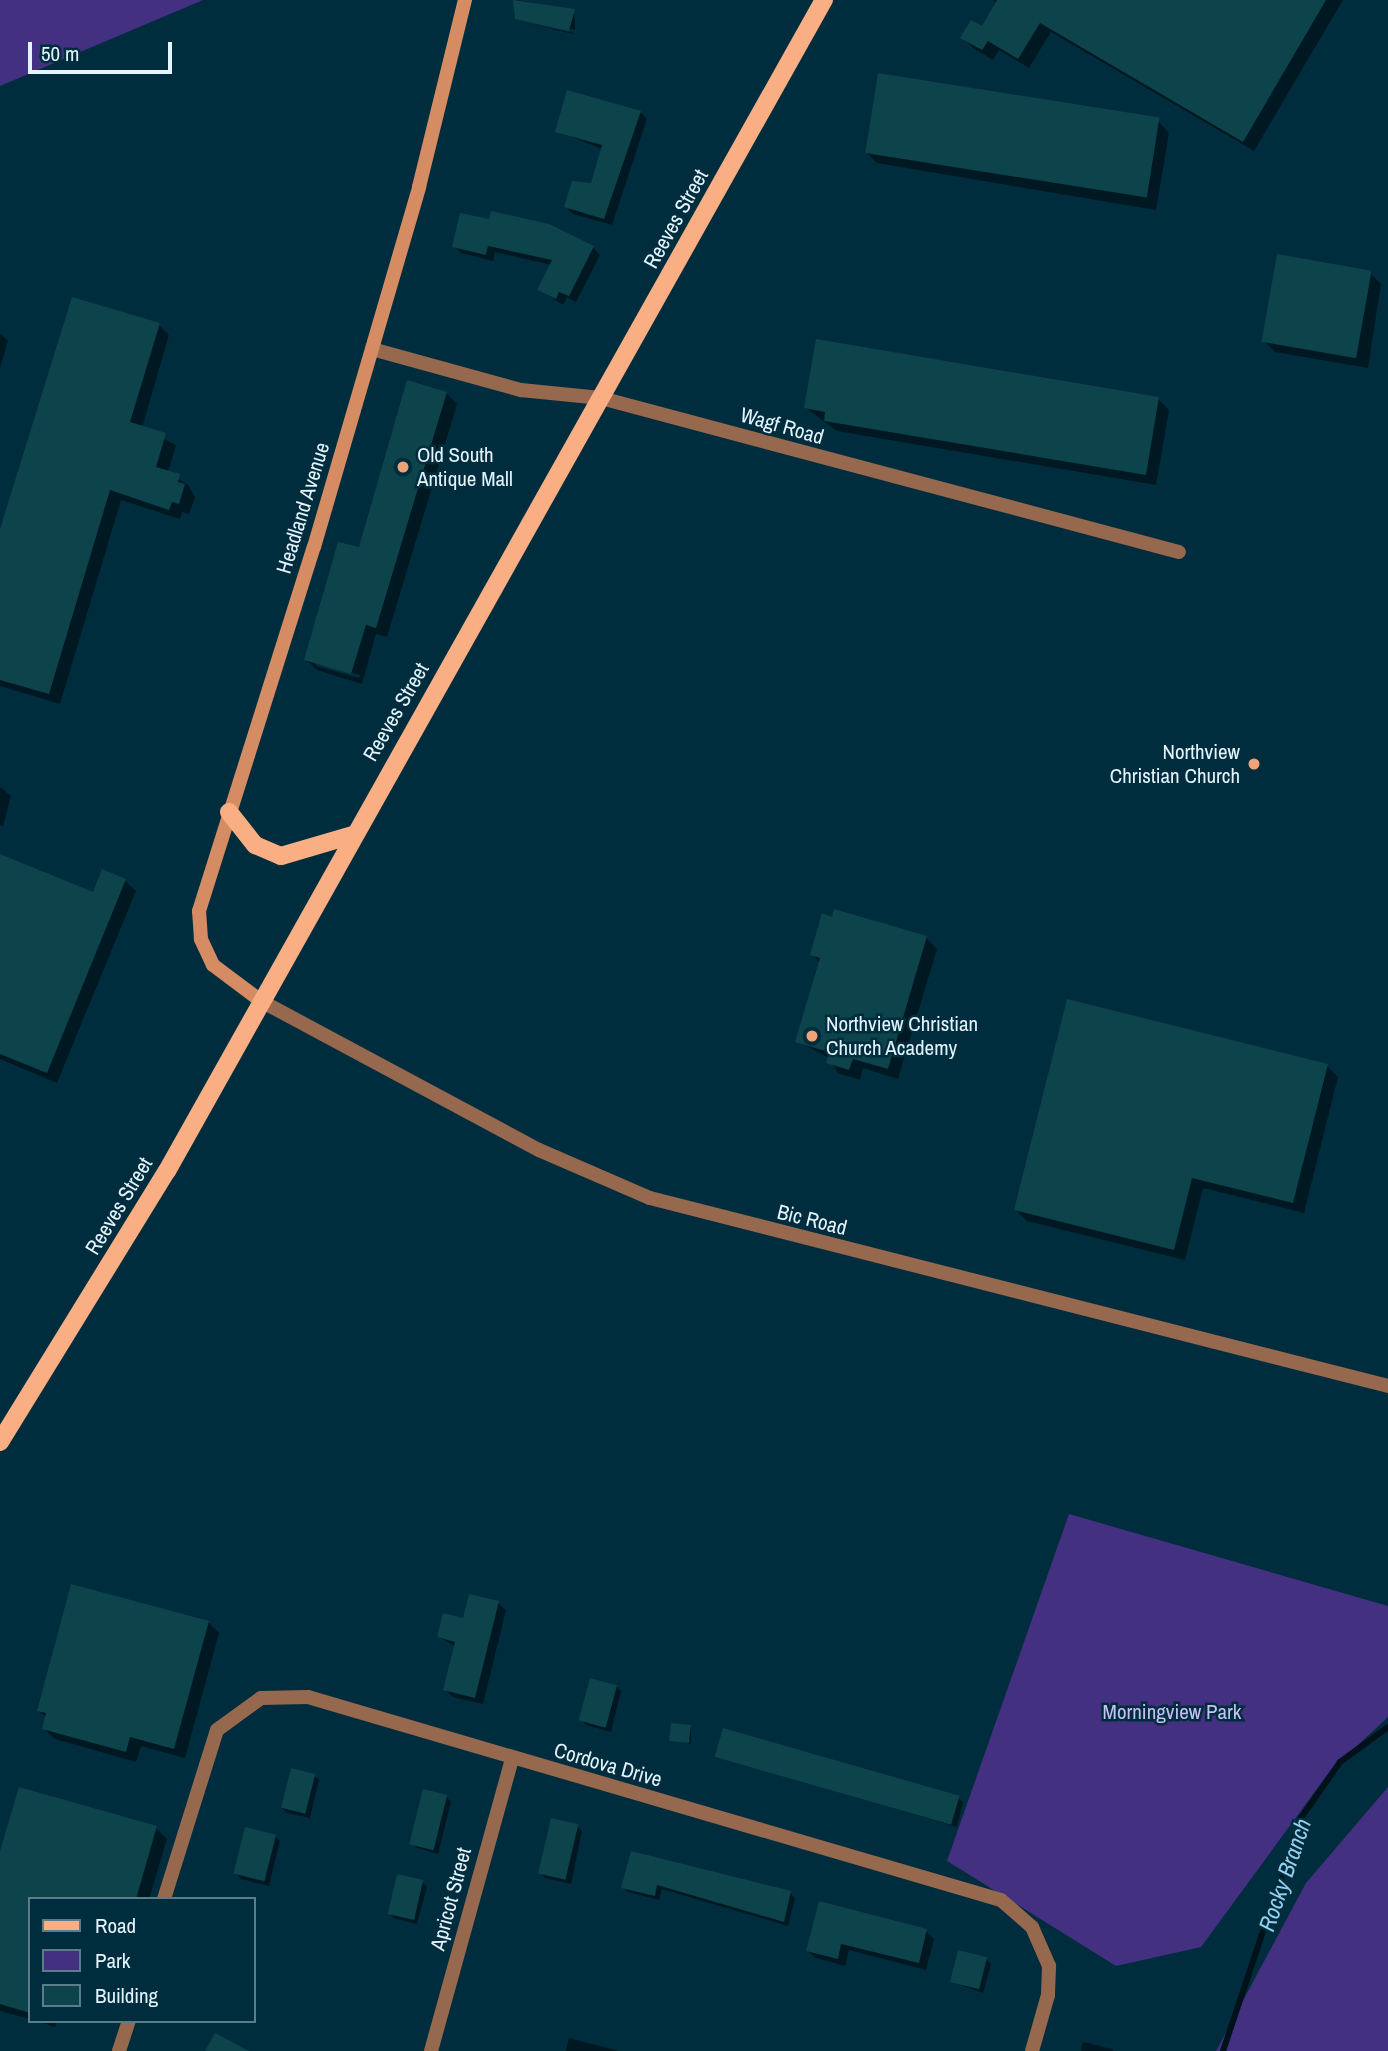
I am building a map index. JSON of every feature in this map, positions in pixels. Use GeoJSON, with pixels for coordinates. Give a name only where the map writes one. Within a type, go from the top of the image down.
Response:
{"type":"FeatureCollection","features":[{"type":"Feature","properties":{"kind":"main road","name":"Headland Avenue"},"geometry":{"type":"LineString","coordinates":[[261,1001],[225,979],[205,951],[198,926],[229,812],[372,349],[465,0]]}},
{"type":"Feature","properties":{"kind":"main road","name":"Reeves Street"},"geometry":{"type":"LineString","coordinates":[[0,1442],[167,1171],[353,835],[824,0]]}},
{"type":"Feature","properties":{"kind":"main road"},"geometry":{"type":"LineString","coordinates":[[229,812],[255,845],[281,856],[353,835]]}},
{"type":"Feature","properties":{"kind":"street","name":"Wagf Road"},"geometry":{"type":"LineString","coordinates":[[372,349],[521,390],[601,398],[1179,552]]}},
{"type":"Feature","properties":{"kind":"street","name":"Bic Road"},"geometry":{"type":"LineString","coordinates":[[261,1001],[539,1150],[650,1198],[1388,1386]]}},
{"type":"Feature","properties":{"kind":"street","name":"Cordova Drive"},"geometry":{"type":"LineString","coordinates":[[165,1897],[211,1741],[235,1712],[261,1698],[308,1697],[1001,1900],[1032,1927],[1049,1966],[1048,1995],[1032,2051]]}},
{"type":"Feature","properties":{"kind":"street","name":"Apricot Street"},"geometry":{"type":"LineString","coordinates":[[431,2051],[512,1758]]}},
{"type":"Feature","properties":{"kind":"street"},"geometry":{"type":"LineString","coordinates":[[119,2051],[128,2023]]}},
{"type":"Feature","properties":{"kind":"green space"},"geometry":{"type":"Polygon","coordinates":[[[0,0],[203,0],[0,86],[0,0]]]}},
{"type":"Feature","properties":{"kind":"green space","name":"Morningview Park"},"geometry":{"type":"Polygon","coordinates":[[[1069,1514],[1388,1606],[1388,1717],[1330,1771],[1201,1947],[1116,1966],[947,1861],[1069,1514]]]}},
{"type":"Feature","properties":{"kind":"green space"},"geometry":{"type":"Polygon","coordinates":[[[1388,1787],[1388,2051],[1216,2051],[1306,1883],[1388,1787]]]}},
{"type":"Feature","properties":{"kind":"building"},"geometry":{"type":"Polygon","coordinates":[[[513,0],[575,9],[569,31],[515,19],[513,0]]]}},
{"type":"Feature","properties":{"kind":"building"},"geometry":{"type":"Polygon","coordinates":[[[997,0],[1326,0],[1243,142],[1040,23],[1018,59],[988,41],[982,50],[960,38],[971,20],[982,26],[997,0]]]}},
{"type":"Feature","properties":{"kind":"building"},"geometry":{"type":"Polygon","coordinates":[[[878,73],[1159,118],[1147,198],[865,153],[878,73]]]}},
{"type":"Feature","properties":{"kind":"building"},"geometry":{"type":"Polygon","coordinates":[[[567,90],[641,111],[604,219],[564,207],[572,181],[591,183],[602,145],[555,132],[567,90]]]}},
{"type":"Feature","properties":{"kind":"building"},"geometry":{"type":"Polygon","coordinates":[[[491,211],[549,224],[594,246],[569,296],[559,292],[556,299],[537,290],[552,260],[488,246],[486,255],[452,247],[460,213],[489,219],[491,211]]]}},
{"type":"Feature","properties":{"kind":"building"},"geometry":{"type":"Polygon","coordinates":[[[1277,254],[1372,271],[1356,358],[1262,342],[1277,254]]]}},
{"type":"Feature","properties":{"kind":"building"},"geometry":{"type":"Polygon","coordinates":[[[72,297],[160,323],[130,422],[166,433],[156,467],[180,474],[178,482],[185,484],[179,504],[172,502],[169,510],[110,490],[49,694],[0,680],[0,529],[72,297]]]}},
{"type":"Feature","properties":{"kind":"building"},"geometry":{"type":"Polygon","coordinates":[[[816,339],[1159,397],[1146,475],[824,421],[825,412],[804,408],[816,339]]]}},
{"type":"Feature","properties":{"kind":"building","name":"Old South Antique Mall"},"geometry":{"type":"Polygon","coordinates":[[[407,380],[447,392],[376,628],[366,625],[351,674],[304,660],[338,542],[359,547],[407,380]]]}},
{"type":"Feature","properties":{"kind":"building"},"geometry":{"type":"Polygon","coordinates":[[[0,854],[93,892],[102,869],[126,879],[47,1073],[0,1054],[0,854]]]}},
{"type":"Feature","properties":{"kind":"building"},"geometry":{"type":"Polygon","coordinates":[[[834,909],[927,936],[888,1069],[853,1059],[849,1070],[826,1063],[829,1052],[795,1042],[820,958],[810,955],[822,913],[832,917],[834,909]]]}},
{"type":"Feature","properties":{"kind":"building"},"geometry":{"type":"Polygon","coordinates":[[[1067,999],[1328,1064],[1293,1203],[1192,1178],[1174,1250],[1014,1210],[1067,999]]]}},
{"type":"Feature","properties":{"kind":"building"},"geometry":{"type":"Polygon","coordinates":[[[71,1584],[209,1621],[174,1749],[130,1737],[126,1752],[42,1729],[46,1713],[37,1711],[71,1584]]]}},
{"type":"Feature","properties":{"kind":"building"},"geometry":{"type":"Polygon","coordinates":[[[469,1594],[499,1601],[475,1698],[443,1690],[455,1642],[437,1637],[443,1613],[463,1618],[469,1594]]]}},
{"type":"Feature","properties":{"kind":"building"},"geometry":{"type":"Polygon","coordinates":[[[590,1678],[617,1685],[606,1728],[579,1721],[590,1678]]]}},
{"type":"Feature","properties":{"kind":"building"},"geometry":{"type":"Polygon","coordinates":[[[671,1723],[691,1725],[689,1743],[669,1741],[671,1723]]]}},
{"type":"Feature","properties":{"kind":"building"},"geometry":{"type":"Polygon","coordinates":[[[723,1728],[959,1796],[951,1825],[715,1757],[723,1728]]]}},
{"type":"Feature","properties":{"kind":"building"},"geometry":{"type":"Polygon","coordinates":[[[291,1768],[315,1774],[305,1814],[281,1808],[291,1768]]]}},
{"type":"Feature","properties":{"kind":"building"},"geometry":{"type":"Polygon","coordinates":[[[19,1787],[157,1826],[137,1897],[28,1897],[28,2012],[0,2004],[0,1851],[19,1787]]]}},
{"type":"Feature","properties":{"kind":"building"},"geometry":{"type":"Polygon","coordinates":[[[423,1789],[447,1795],[433,1850],[409,1844],[423,1789]]]}},
{"type":"Feature","properties":{"kind":"building"},"geometry":{"type":"Polygon","coordinates":[[[551,1818],[578,1824],[565,1880],[538,1874],[551,1818]]]}},
{"type":"Feature","properties":{"kind":"building"},"geometry":{"type":"Polygon","coordinates":[[[245,1827],[276,1835],[264,1881],[233,1874],[245,1827]]]}},
{"type":"Feature","properties":{"kind":"building"},"geometry":{"type":"Polygon","coordinates":[[[631,1851],[791,1891],[784,1922],[657,1885],[655,1896],[621,1888],[631,1851]]]}},
{"type":"Feature","properties":{"kind":"building"},"geometry":{"type":"Polygon","coordinates":[[[397,1874],[423,1880],[414,1920],[388,1914],[397,1874]]]}},
{"type":"Feature","properties":{"kind":"building"},"geometry":{"type":"Polygon","coordinates":[[[819,1901],[927,1929],[919,1963],[841,1944],[838,1959],[806,1951],[819,1901]]]}},
{"type":"Feature","properties":{"kind":"building"},"geometry":{"type":"Polygon","coordinates":[[[958,1950],[987,1957],[979,1989],[950,1982],[958,1950]]]}},
{"type":"Feature","properties":{"kind":"building"},"geometry":{"type":"Polygon","coordinates":[[[215,2033],[249,2051],[205,2051],[215,2033]]]}},
{"type":"Feature","properties":{"kind":"waterway","name":"Rocky Branch"},"geometry":{"type":"LineString","coordinates":[[1223,2051],[1301,1818],[1340,1762],[1388,1727]]}},
{"type":"Feature","properties":{"kind":"place","name":"Old South Antique Mall"},"geometry":{"type":"Point","coordinates":[403,467]}},
{"type":"Feature","properties":{"kind":"place","name":"Northview Christian Church"},"geometry":{"type":"Point","coordinates":[1254,764]}},
{"type":"Feature","properties":{"kind":"place","name":"Northview Christian Church Academy"},"geometry":{"type":"Point","coordinates":[812,1036]}}]}
